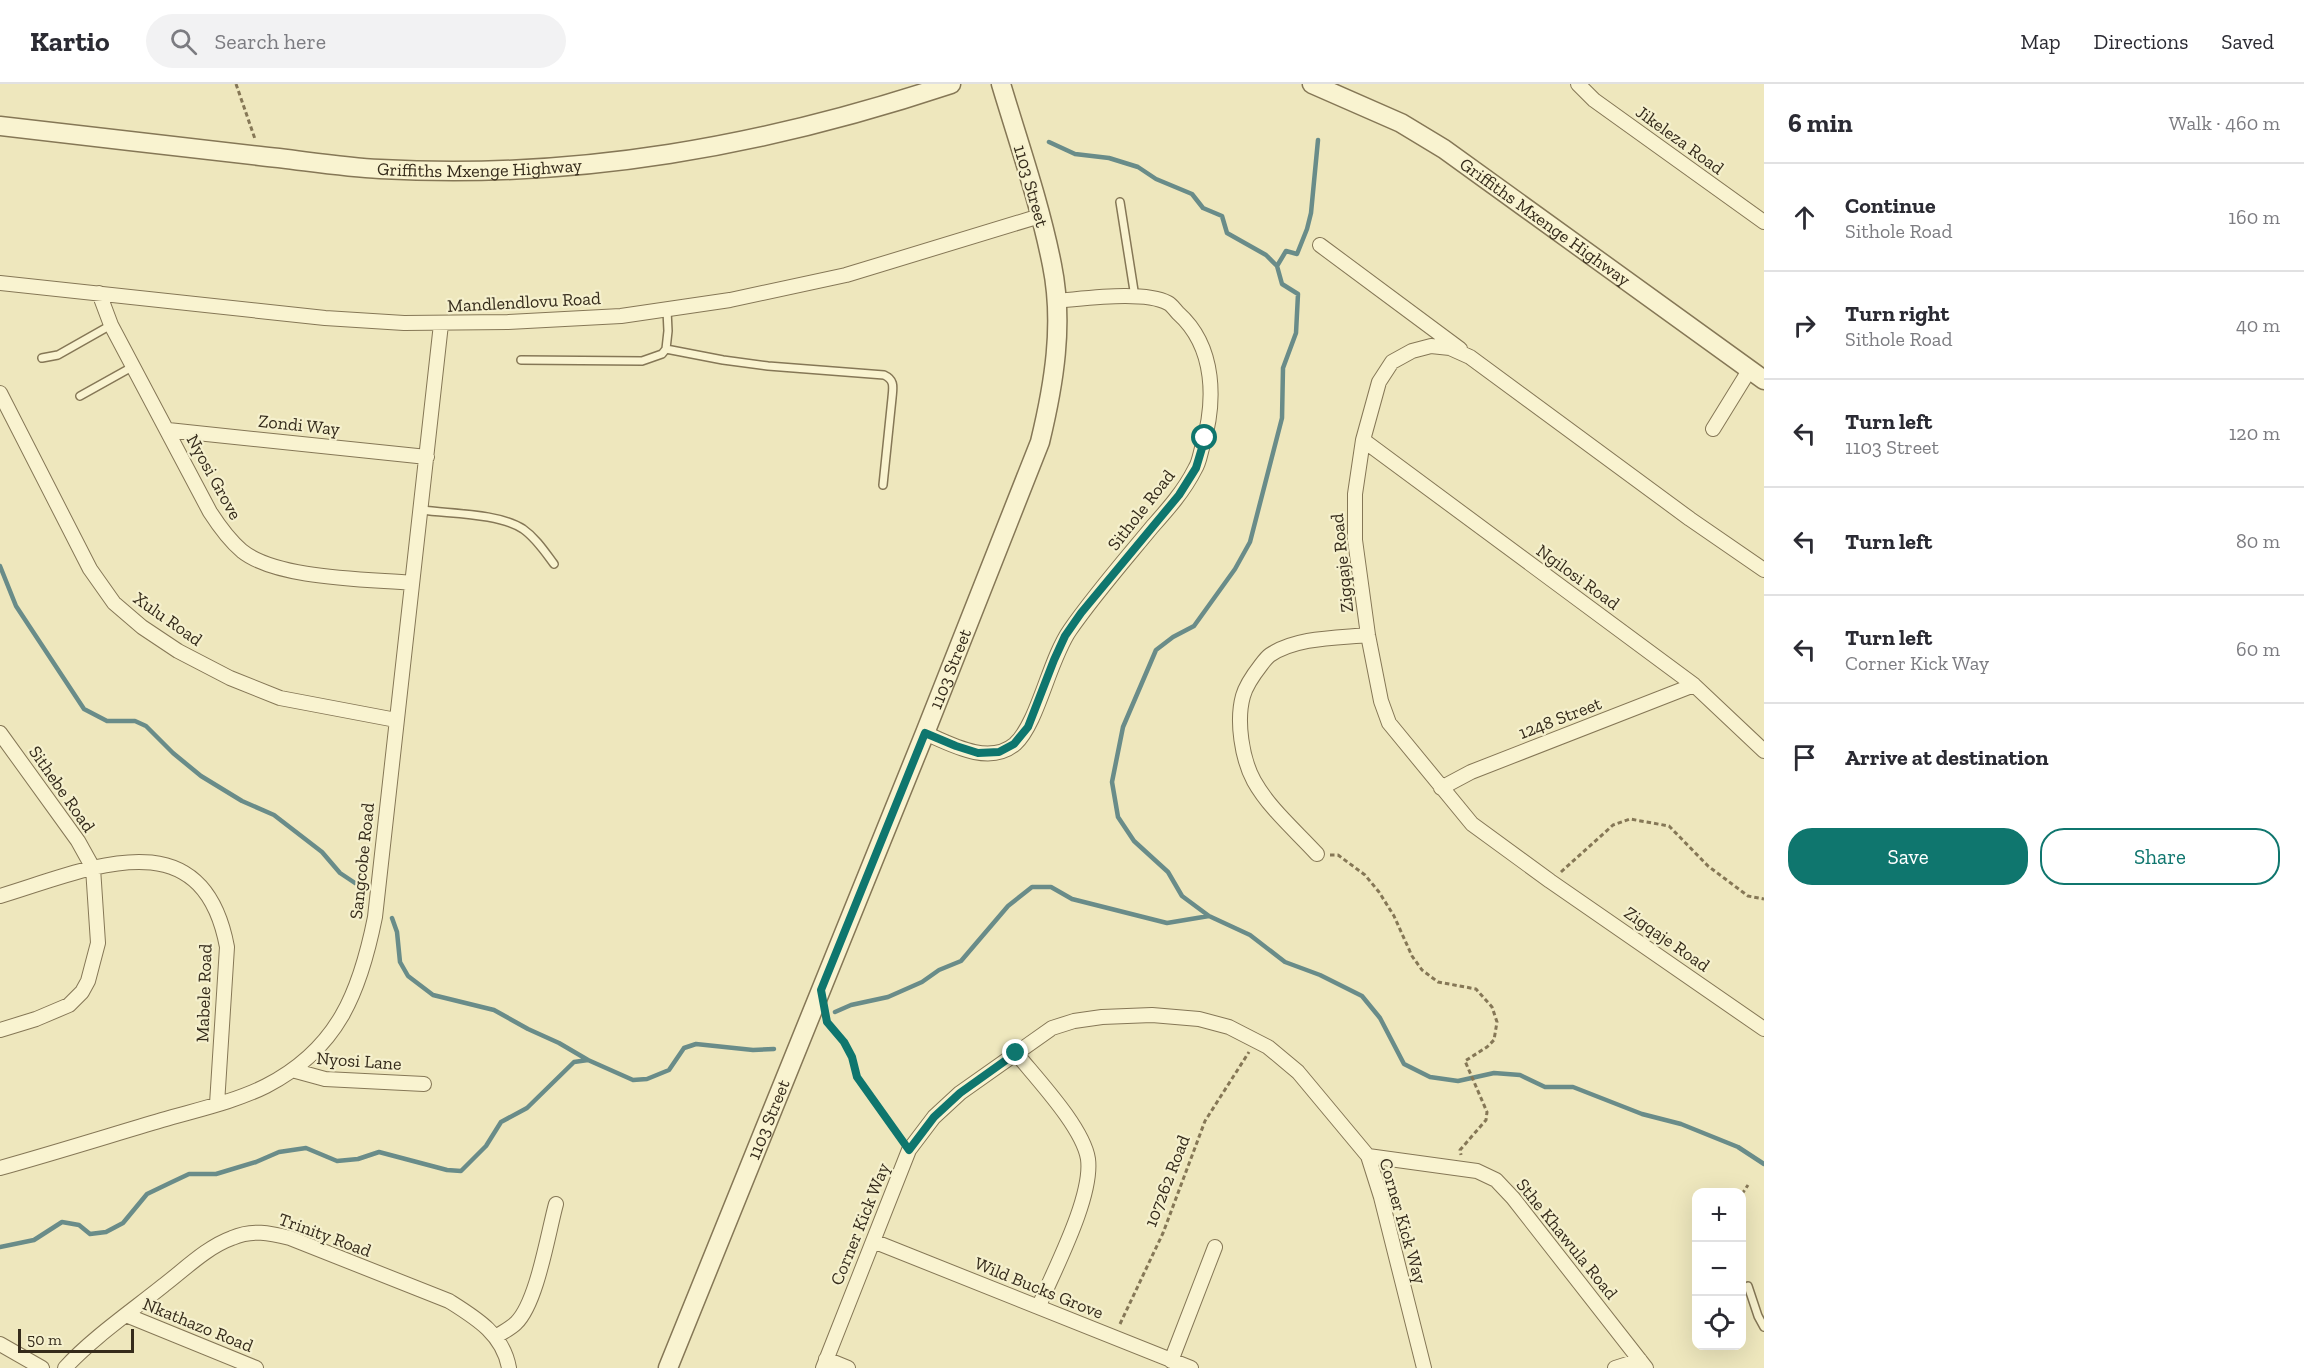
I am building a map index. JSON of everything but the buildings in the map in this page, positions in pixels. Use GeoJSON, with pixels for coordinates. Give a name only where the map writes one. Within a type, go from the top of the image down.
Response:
{"type":"FeatureCollection","features":[{"type":"Feature","properties":{"kind":"street","name":"Griffiths Mxenge Highway"},"geometry":{"type":"LineString","coordinates":[[0,126],[379,169],[486,171],[575,167],[667,156],[745,142],[885,106],[951,84]]}},
{"type":"Feature","properties":{"kind":"street","name":"1103 Street"},"geometry":{"type":"LineString","coordinates":[[668,1368],[1040,442],[1052,396],[1057,342],[1052,267],[1040,216],[1001,84]]}},
{"type":"Feature","properties":{"kind":"street","name":"Griffiths Mxenge Highway"},"geometry":{"type":"LineString","coordinates":[[1312,84],[1401,123],[1444,149],[1757,375]]}},
{"type":"Feature","properties":{"kind":"street","name":"Jikeleza Road"},"geometry":{"type":"LineString","coordinates":[[1578,84],[1594,100],[1764,222]]}},
{"type":"Feature","properties":{"kind":"street","name":"Mandlendlovu Road"},"geometry":{"type":"LineString","coordinates":[[0,283],[326,318],[441,324],[621,316],[730,300],[846,275],[1040,216]]}},
{"type":"Feature","properties":{"kind":"street"},"geometry":{"type":"LineString","coordinates":[[1320,245],[1470,357]]}},
{"type":"Feature","properties":{"kind":"street","name":"Nyosi Grove"},"geometry":{"type":"LineString","coordinates":[[99,293],[111,326],[132,367],[168,430],[210,512],[226,536],[244,552],[268,564],[304,573],[412,584]]}},
{"type":"Feature","properties":{"kind":"street","name":"Sithole Road"},"geometry":{"type":"LineString","coordinates":[[925,733],[978,753],[999,752],[1014,744],[1028,727],[1065,636],[1081,613],[1179,495],[1196,468],[1212,405],[1208,368],[1202,345],[1190,323],[1168,303],[1135,297],[1055,301]]}},
{"type":"Feature","properties":{"kind":"street","name":"Sangcobe Road"},"geometry":{"type":"LineString","coordinates":[[0,1168],[217,1104],[265,1087],[292,1070],[318,1047],[336,1026],[351,1003],[361,979],[375,917],[441,324]]}},
{"type":"Feature","properties":{"kind":"street","name":"Zigqaje Road"},"geometry":{"type":"LineString","coordinates":[[1764,570],[1690,519],[1470,357],[1450,348],[1431,346],[1412,351],[1392,362],[1379,382],[1363,440],[1354,513],[1368,636],[1381,701],[1389,723],[1472,824],[1550,881],[1764,1029]]}},
{"type":"Feature","properties":{"kind":"street"},"geometry":{"type":"LineString","coordinates":[[1713,429],[1757,375]]}},
{"type":"Feature","properties":{"kind":"street","name":"Xulu Road"},"geometry":{"type":"LineString","coordinates":[[0,393],[90,569],[114,603],[142,627],[178,651],[230,678],[280,698],[396,720]]}},
{"type":"Feature","properties":{"kind":"street","name":"Zondi Way"},"geometry":{"type":"LineString","coordinates":[[168,430],[427,457]]}},
{"type":"Feature","properties":{"kind":"street","name":"Ngilosi Road"},"geometry":{"type":"LineString","coordinates":[[1363,440],[1694,685],[1764,751]]}},
{"type":"Feature","properties":{"kind":"street"},"geometry":{"type":"LineString","coordinates":[[1317,854],[1267,799],[1254,780],[1246,759],[1240,723],[1243,696],[1253,675],[1269,655],[1293,645],[1319,639],[1368,636]]}},
{"type":"Feature","properties":{"kind":"street","name":"1248 Street"},"geometry":{"type":"LineString","coordinates":[[1441,788],[1471,772],[1694,685]]}},
{"type":"Feature","properties":{"kind":"street","name":"Sithebe Road"},"geometry":{"type":"LineString","coordinates":[[0,733],[78,842],[93,868]]}},
{"type":"Feature","properties":{"kind":"street","name":"Mabele Road"},"geometry":{"type":"LineString","coordinates":[[0,896],[93,868],[136,860],[178,870],[207,892],[217,908],[223,925],[226,947],[217,1104]]}},
{"type":"Feature","properties":{"kind":"street"},"geometry":{"type":"LineString","coordinates":[[0,1030],[36,1019],[69,1005],[82,992],[88,981],[98,943],[93,868]]}},
{"type":"Feature","properties":{"kind":"street","name":"Corner Kick Way"},"geometry":{"type":"LineString","coordinates":[[824,1364],[909,1150],[934,1117],[960,1093],[1052,1028],[1074,1021],[1102,1017],[1152,1015],[1199,1019],[1229,1027],[1257,1040],[1280,1055],[1298,1072],[1368,1156],[1382,1197],[1424,1368]]}},
{"type":"Feature","properties":{"kind":"street"},"geometry":{"type":"LineString","coordinates":[[1016,1053],[1070,1120],[1088,1158],[1086,1184],[1078,1211],[1039,1306]]}},
{"type":"Feature","properties":{"kind":"street","name":"Nyosi Lane"},"geometry":{"type":"LineString","coordinates":[[292,1070],[325,1079],[424,1084]]}},
{"type":"Feature","properties":{"kind":"street","name":"Sthe Khawula Road"},"geometry":{"type":"LineString","coordinates":[[1368,1156],[1463,1168],[1477,1171],[1496,1180],[1513,1198],[1643,1364]]}},
{"type":"Feature","properties":{"kind":"street"},"geometry":{"type":"LineString","coordinates":[[496,1336],[516,1323],[526,1310],[533,1292],[556,1204]]}},
{"type":"Feature","properties":{"kind":"street","name":"Trinity Road"},"geometry":{"type":"LineString","coordinates":[[65,1368],[126,1315],[207,1252],[231,1238],[251,1232],[270,1233],[290,1238],[449,1301],[473,1316],[496,1336],[509,1368]]}},
{"type":"Feature","properties":{"kind":"street","name":"Wild Bucks Grove"},"geometry":{"type":"LineString","coordinates":[[873,1241],[1191,1368]]}},
{"type":"Feature","properties":{"kind":"street"},"geometry":{"type":"LineString","coordinates":[[1171,1361],[1215,1247]]}},
{"type":"Feature","properties":{"kind":"street","name":"Nkathazo Road"},"geometry":{"type":"LineString","coordinates":[[126,1315],[256,1368]]}},
{"type":"Feature","properties":{"kind":"street"},"geometry":{"type":"LineString","coordinates":[[0,1344],[42,1368]]}},
{"type":"Feature","properties":{"kind":"street"},"geometry":{"type":"LineString","coordinates":[[824,1364],[848,1368]]}},
{"type":"Feature","properties":{"kind":"street"},"geometry":{"type":"LineString","coordinates":[[1615,1368],[1643,1364]]}},
{"type":"Feature","properties":{"kind":"lane"},"geometry":{"type":"LineString","coordinates":[[1120,202],[1135,297]]}},
{"type":"Feature","properties":{"kind":"lane"},"geometry":{"type":"LineString","coordinates":[[521,360],[642,361],[662,354],[666,349],[667,310]]}},
{"type":"Feature","properties":{"kind":"lane"},"geometry":{"type":"LineString","coordinates":[[42,358],[58,355],[111,326]]}},
{"type":"Feature","properties":{"kind":"lane"},"geometry":{"type":"LineString","coordinates":[[666,349],[742,363],[812,371],[884,375],[890,378],[893,384],[883,485]]}},
{"type":"Feature","properties":{"kind":"lane"},"geometry":{"type":"LineString","coordinates":[[80,396],[132,367]]}},
{"type":"Feature","properties":{"kind":"lane"},"geometry":{"type":"LineString","coordinates":[[422,510],[504,521],[522,529],[536,541],[554,564]]}},
{"type":"Feature","properties":{"kind":"lane"},"geometry":{"type":"LineString","coordinates":[[1749,1286],[1758,1316],[1764,1327]]}},
{"type":"Feature","properties":{"kind":"path"},"geometry":{"type":"LineString","coordinates":[[236,84],[251,131],[262,156]]}},
{"type":"Feature","properties":{"kind":"path"},"geometry":{"type":"LineString","coordinates":[[1550,881],[1613,825],[1630,819],[1669,826],[1708,866],[1748,896],[1764,899]]}},
{"type":"Feature","properties":{"kind":"path"},"geometry":{"type":"LineString","coordinates":[[1317,854],[1338,855],[1365,875],[1394,916],[1412,956],[1422,970],[1437,982],[1476,989],[1487,1001],[1497,1022],[1494,1040],[1465,1061],[1487,1112],[1486,1120],[1460,1150],[1463,1168]]}},
{"type":"Feature","properties":{"kind":"path"},"geometry":{"type":"LineString","coordinates":[[821,990],[827,1022],[844,1042],[852,1057],[857,1077],[909,1150]]}},
{"type":"Feature","properties":{"kind":"path","name":"107262 Road"},"geometry":{"type":"LineString","coordinates":[[1113,1338],[1163,1233],[1204,1121],[1257,1040]]}},
{"type":"Feature","properties":{"kind":"path"},"geometry":{"type":"LineString","coordinates":[[1746,1189],[1749,1185]]}},
{"type":"Feature","properties":{"kind":"waterway"},"geometry":{"type":"LineString","coordinates":[[1318,140],[1311,213],[1307,229],[1297,254],[1286,251],[1277,266],[1282,284],[1298,294],[1296,333],[1283,368],[1282,418],[1250,542],[1235,569],[1194,626],[1173,637],[1156,650],[1123,727],[1112,782],[1118,817],[1134,841],[1168,872],[1182,896],[1209,916],[1250,935],[1285,962],[1320,975],[1362,996],[1380,1018],[1404,1064],[1430,1077],[1458,1081],[1494,1073],[1520,1075],[1545,1087],[1573,1087],[1642,1114],[1681,1124],[1738,1147],[1764,1164]]}},
{"type":"Feature","properties":{"kind":"waterway"},"geometry":{"type":"LineString","coordinates":[[1049,142],[1075,154],[1109,158],[1138,167],[1156,179],[1192,194],[1203,208],[1222,216],[1227,233],[1266,255],[1277,266]]}},
{"type":"Feature","properties":{"kind":"waterway"},"geometry":{"type":"LineString","coordinates":[[0,566],[16,606],[84,709],[107,721],[135,721],[146,726],[173,753],[201,776],[242,801],[274,815],[322,852],[340,873],[358,885]]}},
{"type":"Feature","properties":{"kind":"waterway"},"geometry":{"type":"LineString","coordinates":[[835,1012],[851,1005],[888,997],[961,961],[1008,906],[1032,887],[1051,887],[1072,899],[1167,923],[1209,916]]}},
{"type":"Feature","properties":{"kind":"waterway"},"geometry":{"type":"LineString","coordinates":[[392,918],[397,932],[400,962],[408,976],[433,995],[494,1010],[588,1060]]}},
{"type":"Feature","properties":{"kind":"waterway"},"geometry":{"type":"LineString","coordinates":[[0,1247],[34,1240],[62,1222],[79,1225],[90,1234],[106,1232],[123,1223],[147,1194],[189,1174],[216,1174],[256,1162],[279,1152],[306,1148],[337,1161],[358,1159],[379,1152],[447,1170],[461,1171],[486,1146],[501,1122],[527,1108],[574,1062],[588,1060],[633,1080],[647,1079],[669,1070],[684,1048],[696,1044],[753,1050],[774,1049]]}},
{"type":"Feature","properties":{"kind":"route"},"geometry":{"type":"LineString","coordinates":[[1016,1053],[960,1093],[934,1117],[909,1150],[857,1077],[852,1057],[844,1042],[827,1022],[821,990],[925,733],[978,753],[999,752],[1014,744],[1028,727],[1065,636],[1081,613],[1179,495],[1196,468],[1205,438]]}}]}
